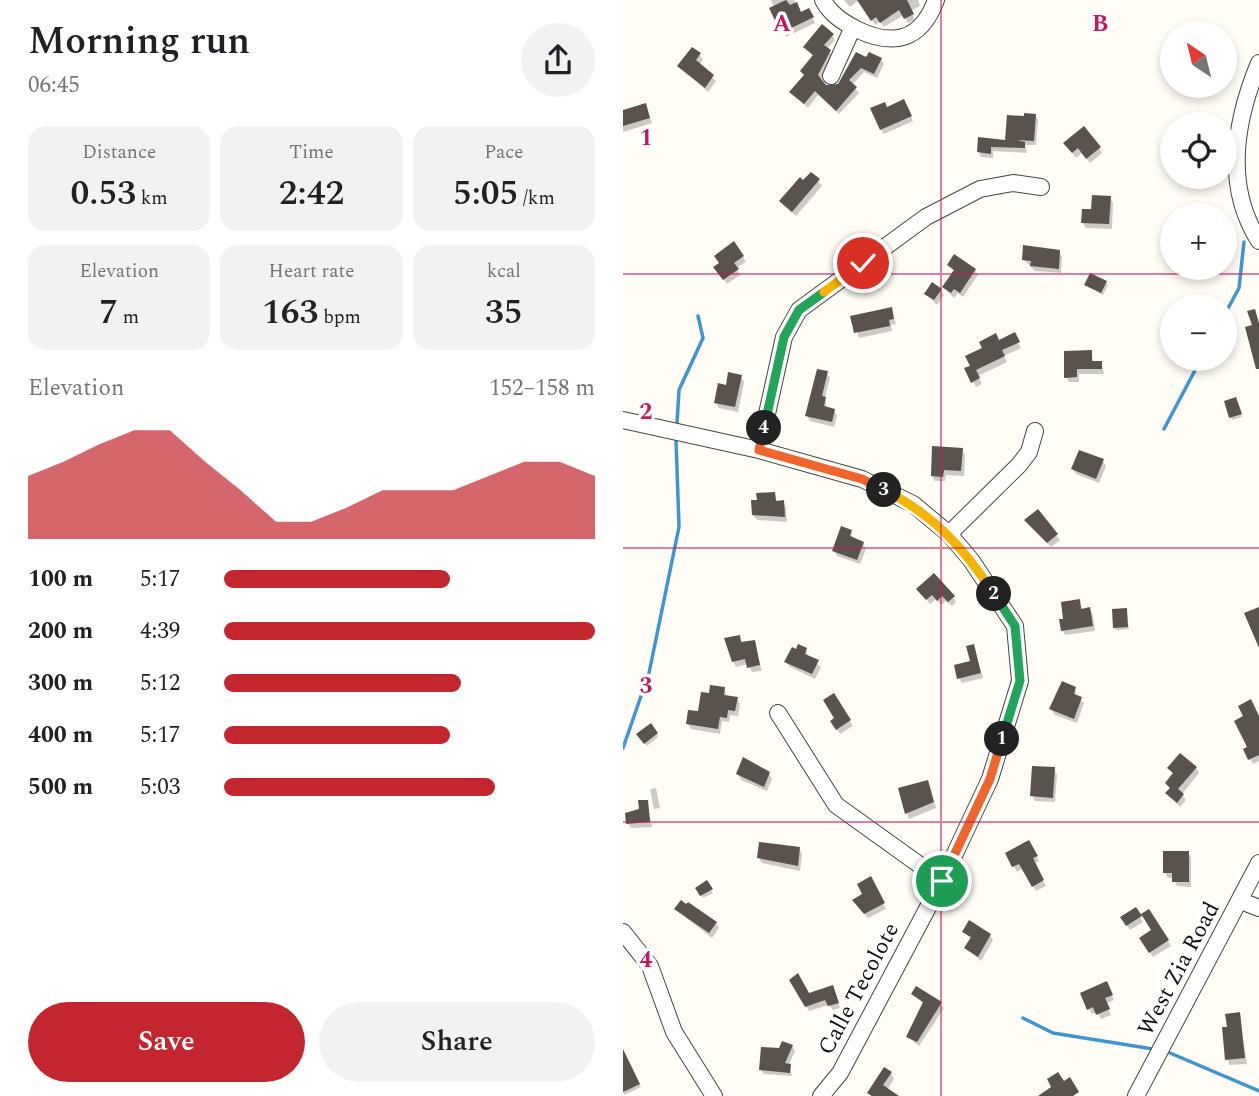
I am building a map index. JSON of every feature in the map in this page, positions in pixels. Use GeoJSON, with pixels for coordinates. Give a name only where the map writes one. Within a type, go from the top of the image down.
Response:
{"type":"FeatureCollection","features":[{"type":"Feature","properties":{"kind":"street"},"geometry":{"type":"LineString","coordinates":[[823,0],[828,9],[853,27],[884,40],[905,36],[925,23],[936,0]]}},
{"type":"Feature","properties":{"kind":"street"},"geometry":{"type":"LineString","coordinates":[[831,76],[853,27]]}},
{"type":"Feature","properties":{"kind":"street"},"geometry":{"type":"LineString","coordinates":[[1259,63],[1242,116],[1236,157],[1243,208],[1259,241]]}},
{"type":"Feature","properties":{"kind":"street"},"geometry":{"type":"LineString","coordinates":[[759,450],[784,337],[799,310],[926,217],[969,195],[1013,183],[1041,187]]}},
{"type":"Feature","properties":{"kind":"street","name":"Calle Tecolote"},"geometry":{"type":"LineString","coordinates":[[623,420],[759,450],[862,479],[913,504],[949,534],[971,560],[1015,626],[1020,681],[990,779],[942,881],[840,1073],[821,1096]]}},
{"type":"Feature","properties":{"kind":"street"},"geometry":{"type":"LineString","coordinates":[[949,534],[1020,465],[1029,452],[1035,431]]}},
{"type":"Feature","properties":{"kind":"street"},"geometry":{"type":"LineString","coordinates":[[778,713],[836,806],[942,881]]}},
{"type":"Feature","properties":{"kind":"street","name":"West Zia Road"},"geometry":{"type":"LineString","coordinates":[[1136,1096],[1259,863]]}},
{"type":"Feature","properties":{"kind":"street"},"geometry":{"type":"LineString","coordinates":[[1241,901],[1259,908]]}},
{"type":"Feature","properties":{"kind":"street"},"geometry":{"type":"LineString","coordinates":[[623,932],[650,966],[674,1032],[714,1096]]}},
{"type":"Feature","properties":{"kind":"building"},"geometry":{"type":"Polygon","coordinates":[[[786,0],[790,5],[797,2],[801,12],[809,8],[814,17],[781,33],[769,8],[786,0]]]}},
{"type":"Feature","properties":{"kind":"building"},"geometry":{"type":"Polygon","coordinates":[[[857,0],[907,0],[914,14],[904,19],[899,10],[880,23],[876,17],[871,21],[857,0]]]}},
{"type":"Feature","properties":{"kind":"building"},"geometry":{"type":"Polygon","coordinates":[[[822,24],[834,34],[824,45],[831,50],[818,75],[826,85],[838,84],[856,52],[866,57],[869,52],[882,58],[874,74],[861,68],[849,80],[857,87],[836,111],[815,91],[804,104],[789,92],[804,75],[800,71],[813,55],[803,47],[822,24]]]}},
{"type":"Feature","properties":{"kind":"building"},"geometry":{"type":"Polygon","coordinates":[[[692,47],[701,53],[696,60],[714,75],[705,88],[677,66],[692,47]]]}},
{"type":"Feature","properties":{"kind":"building"},"geometry":{"type":"Polygon","coordinates":[[[904,99],[912,116],[880,130],[870,108],[885,102],[887,107],[904,99]]]}},
{"type":"Feature","properties":{"kind":"building"},"geometry":{"type":"Polygon","coordinates":[[[646,103],[650,118],[623,126],[623,110],[646,103]]]}},
{"type":"Feature","properties":{"kind":"building"},"geometry":{"type":"Polygon","coordinates":[[[1024,113],[1036,114],[1034,141],[1017,140],[1025,142],[1025,148],[991,147],[991,154],[977,152],[978,137],[1005,140],[1007,115],[1024,116],[1024,113]]]}},
{"type":"Feature","properties":{"kind":"building"},"geometry":{"type":"Polygon","coordinates":[[[1084,126],[1101,147],[1086,159],[1078,148],[1072,153],[1063,143],[1084,126]]]}},
{"type":"Feature","properties":{"kind":"building"},"geometry":{"type":"Polygon","coordinates":[[[811,172],[820,179],[792,212],[779,201],[800,177],[803,180],[811,172]]]}},
{"type":"Feature","properties":{"kind":"building"},"geometry":{"type":"Polygon","coordinates":[[[1092,195],[1111,196],[1109,224],[1081,223],[1082,209],[1091,209],[1092,195]]]}},
{"type":"Feature","properties":{"kind":"building"},"geometry":{"type":"Polygon","coordinates":[[[734,241],[744,256],[734,263],[739,269],[723,280],[713,267],[719,263],[714,256],[734,241]]]}},
{"type":"Feature","properties":{"kind":"building"},"geometry":{"type":"Polygon","coordinates":[[[1023,245],[1060,250],[1059,269],[1030,266],[1031,261],[1022,260],[1023,245]]]}},
{"type":"Feature","properties":{"kind":"building"},"geometry":{"type":"Polygon","coordinates":[[[954,254],[976,269],[960,293],[954,289],[951,293],[942,287],[954,270],[947,265],[954,254]]]}},
{"type":"Feature","properties":{"kind":"building"},"geometry":{"type":"Polygon","coordinates":[[[1090,273],[1107,281],[1101,293],[1084,285],[1090,273]]]}},
{"type":"Feature","properties":{"kind":"building"},"geometry":{"type":"Polygon","coordinates":[[[932,282],[942,289],[934,300],[924,294],[932,282]]]}},
{"type":"Feature","properties":{"kind":"building"},"geometry":{"type":"Polygon","coordinates":[[[892,307],[894,319],[889,320],[890,326],[854,333],[850,316],[892,307]]]}},
{"type":"Feature","properties":{"kind":"building"},"geometry":{"type":"Polygon","coordinates":[[[1255,309],[1259,323],[1259,369],[1256,369],[1245,327],[1252,325],[1247,311],[1255,309]]]}},
{"type":"Feature","properties":{"kind":"building"},"geometry":{"type":"Polygon","coordinates":[[[1015,332],[1020,342],[1002,350],[1005,356],[976,370],[980,378],[971,383],[964,368],[970,366],[965,356],[982,348],[979,342],[996,333],[999,340],[1015,332]]]}},
{"type":"Feature","properties":{"kind":"building"},"geometry":{"type":"Polygon","coordinates":[[[1092,350],[1092,361],[1102,361],[1102,369],[1077,369],[1077,377],[1064,378],[1064,351],[1092,350]]]}},
{"type":"Feature","properties":{"kind":"building"},"geometry":{"type":"Polygon","coordinates":[[[817,369],[828,371],[822,396],[826,397],[824,406],[835,409],[832,422],[805,416],[817,369]]]}},
{"type":"Feature","properties":{"kind":"building"},"geometry":{"type":"Polygon","coordinates":[[[728,372],[742,375],[735,407],[714,403],[718,383],[726,385],[728,372]]]}},
{"type":"Feature","properties":{"kind":"building"},"geometry":{"type":"Polygon","coordinates":[[[1236,397],[1242,414],[1229,418],[1224,401],[1236,397]]]}},
{"type":"Feature","properties":{"kind":"building"},"geometry":{"type":"Polygon","coordinates":[[[932,446],[963,448],[961,471],[944,470],[943,477],[931,476],[932,446]]]}},
{"type":"Feature","properties":{"kind":"building"},"geometry":{"type":"Polygon","coordinates":[[[1079,450],[1104,459],[1096,479],[1071,469],[1079,450]]]}},
{"type":"Feature","properties":{"kind":"building"},"geometry":{"type":"Polygon","coordinates":[[[775,492],[776,501],[784,500],[785,517],[752,515],[751,500],[757,500],[756,493],[775,492]]]}},
{"type":"Feature","properties":{"kind":"building"},"geometry":{"type":"Polygon","coordinates":[[[1038,509],[1058,534],[1047,543],[1024,520],[1038,509]]]}},
{"type":"Feature","properties":{"kind":"building"},"geometry":{"type":"Polygon","coordinates":[[[841,526],[852,530],[850,536],[864,542],[857,560],[832,551],[841,526]]]}},
{"type":"Feature","properties":{"kind":"building"},"geometry":{"type":"Polygon","coordinates":[[[934,573],[955,596],[948,602],[942,596],[937,601],[932,595],[926,600],[916,589],[934,573]]]}},
{"type":"Feature","properties":{"kind":"building"},"geometry":{"type":"Polygon","coordinates":[[[1080,599],[1081,609],[1090,607],[1093,626],[1061,631],[1061,602],[1080,599]]]}},
{"type":"Feature","properties":{"kind":"building"},"geometry":{"type":"Polygon","coordinates":[[[1259,607],[1259,648],[1244,613],[1259,607]]]}},
{"type":"Feature","properties":{"kind":"building"},"geometry":{"type":"Polygon","coordinates":[[[1127,608],[1128,627],[1113,628],[1112,609],[1127,608]]]}},
{"type":"Feature","properties":{"kind":"building"},"geometry":{"type":"Polygon","coordinates":[[[740,635],[741,642],[755,640],[760,665],[747,668],[745,659],[732,662],[724,638],[740,635]]]}},
{"type":"Feature","properties":{"kind":"building"},"geometry":{"type":"Polygon","coordinates":[[[798,644],[807,648],[805,654],[819,660],[812,674],[784,662],[792,647],[796,649],[798,644]]]}},
{"type":"Feature","properties":{"kind":"building"},"geometry":{"type":"Polygon","coordinates":[[[974,644],[981,673],[957,679],[954,665],[970,661],[966,646],[974,644]]]}},
{"type":"Feature","properties":{"kind":"building"},"geometry":{"type":"Polygon","coordinates":[[[1062,681],[1076,687],[1074,694],[1082,697],[1074,719],[1049,709],[1062,681]]]}},
{"type":"Feature","properties":{"kind":"building"},"geometry":{"type":"Polygon","coordinates":[[[710,685],[725,687],[724,695],[738,697],[735,711],[728,710],[727,718],[720,717],[718,729],[686,724],[688,710],[698,711],[701,692],[709,693],[710,685]]]}},
{"type":"Feature","properties":{"kind":"building"},"geometry":{"type":"Polygon","coordinates":[[[834,693],[851,720],[836,730],[830,721],[834,718],[823,700],[834,693]]]}},
{"type":"Feature","properties":{"kind":"building"},"geometry":{"type":"Polygon","coordinates":[[[1251,699],[1259,716],[1259,755],[1248,760],[1243,749],[1247,747],[1234,721],[1243,716],[1238,706],[1251,699]]]}},
{"type":"Feature","properties":{"kind":"building"},"geometry":{"type":"Polygon","coordinates":[[[651,723],[658,733],[644,744],[636,734],[651,723]]]}},
{"type":"Feature","properties":{"kind":"building"},"geometry":{"type":"Polygon","coordinates":[[[1180,753],[1197,767],[1178,789],[1184,794],[1177,803],[1165,793],[1170,788],[1165,783],[1173,773],[1167,768],[1180,753]]]}},
{"type":"Feature","properties":{"kind":"building"},"geometry":{"type":"Polygon","coordinates":[[[743,757],[770,772],[764,787],[736,774],[743,757]]]}},
{"type":"Feature","properties":{"kind":"building"},"geometry":{"type":"Polygon","coordinates":[[[1032,766],[1055,767],[1053,798],[1030,796],[1032,766]]]}},
{"type":"Feature","properties":{"kind":"building"},"geometry":{"type":"Polygon","coordinates":[[[928,780],[934,802],[905,814],[898,788],[928,780]]]}},
{"type":"Feature","properties":{"kind":"building"},"geometry":{"type":"Polygon","coordinates":[[[638,800],[648,800],[650,822],[626,824],[625,813],[639,809],[638,800]]]}},
{"type":"Feature","properties":{"kind":"building"},"geometry":{"type":"Polygon","coordinates":[[[1029,840],[1038,856],[1033,858],[1044,880],[1032,887],[1019,864],[1012,867],[1005,853],[1029,840]]]}},
{"type":"Feature","properties":{"kind":"building"},"geometry":{"type":"Polygon","coordinates":[[[759,842],[800,847],[798,866],[757,858],[759,842]]]}},
{"type":"Feature","properties":{"kind":"building"},"geometry":{"type":"Polygon","coordinates":[[[1163,851],[1189,851],[1189,882],[1172,882],[1172,873],[1163,873],[1163,851]]]}},
{"type":"Feature","properties":{"kind":"building"},"geometry":{"type":"Polygon","coordinates":[[[871,876],[885,903],[864,914],[852,900],[862,894],[857,884],[871,876]]]}},
{"type":"Feature","properties":{"kind":"building"},"geometry":{"type":"Polygon","coordinates":[[[707,880],[713,889],[700,896],[695,888],[707,880]]]}},
{"type":"Feature","properties":{"kind":"building"},"geometry":{"type":"Polygon","coordinates":[[[681,900],[717,922],[709,933],[674,909],[681,900]]]}},
{"type":"Feature","properties":{"kind":"building"},"geometry":{"type":"Polygon","coordinates":[[[1136,907],[1142,916],[1126,926],[1120,917],[1136,907]]]}},
{"type":"Feature","properties":{"kind":"building"},"geometry":{"type":"Polygon","coordinates":[[[1149,909],[1169,940],[1149,953],[1139,938],[1151,930],[1141,914],[1149,909]]]}},
{"type":"Feature","properties":{"kind":"building"},"geometry":{"type":"Polygon","coordinates":[[[969,920],[991,934],[978,957],[964,948],[971,937],[962,932],[969,920]]]}},
{"type":"Feature","properties":{"kind":"building"},"geometry":{"type":"Polygon","coordinates":[[[798,973],[809,993],[833,985],[839,1003],[828,1006],[825,1000],[805,1007],[789,980],[798,973]]]}},
{"type":"Feature","properties":{"kind":"building"},"geometry":{"type":"Polygon","coordinates":[[[1107,981],[1113,995],[1105,998],[1110,1009],[1096,1015],[1093,1007],[1087,1010],[1080,993],[1107,981]]]}},
{"type":"Feature","properties":{"kind":"building"},"geometry":{"type":"Polygon","coordinates":[[[916,986],[942,1002],[917,1042],[906,1037],[923,1002],[911,994],[916,986]]]}},
{"type":"Feature","properties":{"kind":"building"},"geometry":{"type":"Polygon","coordinates":[[[1240,1012],[1245,1058],[1225,1060],[1222,1027],[1227,1027],[1225,1014],[1240,1012]]]}},
{"type":"Feature","properties":{"kind":"building"},"geometry":{"type":"Polygon","coordinates":[[[782,1041],[793,1045],[785,1063],[791,1064],[790,1073],[759,1070],[761,1047],[779,1048],[782,1041]]]}},
{"type":"Feature","properties":{"kind":"building"},"geometry":{"type":"Polygon","coordinates":[[[623,1049],[640,1084],[623,1092],[623,1049]]]}},
{"type":"Feature","properties":{"kind":"building"},"geometry":{"type":"Polygon","coordinates":[[[884,1067],[892,1072],[883,1085],[899,1096],[872,1096],[867,1093],[884,1067]]]}},
{"type":"Feature","properties":{"kind":"building"},"geometry":{"type":"Polygon","coordinates":[[[1058,1072],[1064,1081],[1070,1077],[1079,1092],[1073,1096],[1038,1096],[1051,1087],[1047,1079],[1058,1072]]]}},
{"type":"Feature","properties":{"kind":"waterway"},"geometry":{"type":"LineString","coordinates":[[1236,294],[1239,288],[1244,242]]}},
{"type":"Feature","properties":{"kind":"waterway"},"geometry":{"type":"LineString","coordinates":[[677,423],[679,390],[703,338],[698,316]]}},
{"type":"Feature","properties":{"kind":"waterway"},"geometry":{"type":"LineString","coordinates":[[1164,429],[1195,371]]}},
{"type":"Feature","properties":{"kind":"waterway"},"geometry":{"type":"LineString","coordinates":[[623,748],[649,673],[679,527],[676,440]]}},
{"type":"Feature","properties":{"kind":"waterway"},"geometry":{"type":"LineString","coordinates":[[1023,1018],[1053,1033],[1153,1049]]}},
{"type":"Feature","properties":{"kind":"waterway"},"geometry":{"type":"LineString","coordinates":[[1170,1053],[1259,1091]]}},
{"type":"Feature","properties":{"kind":"route"},"geometry":{"type":"LineString","coordinates":[[863,263],[799,310],[784,337],[759,450],[862,479],[913,504],[949,534],[971,560],[1015,626],[1020,681],[990,779],[942,881]]}}]}
